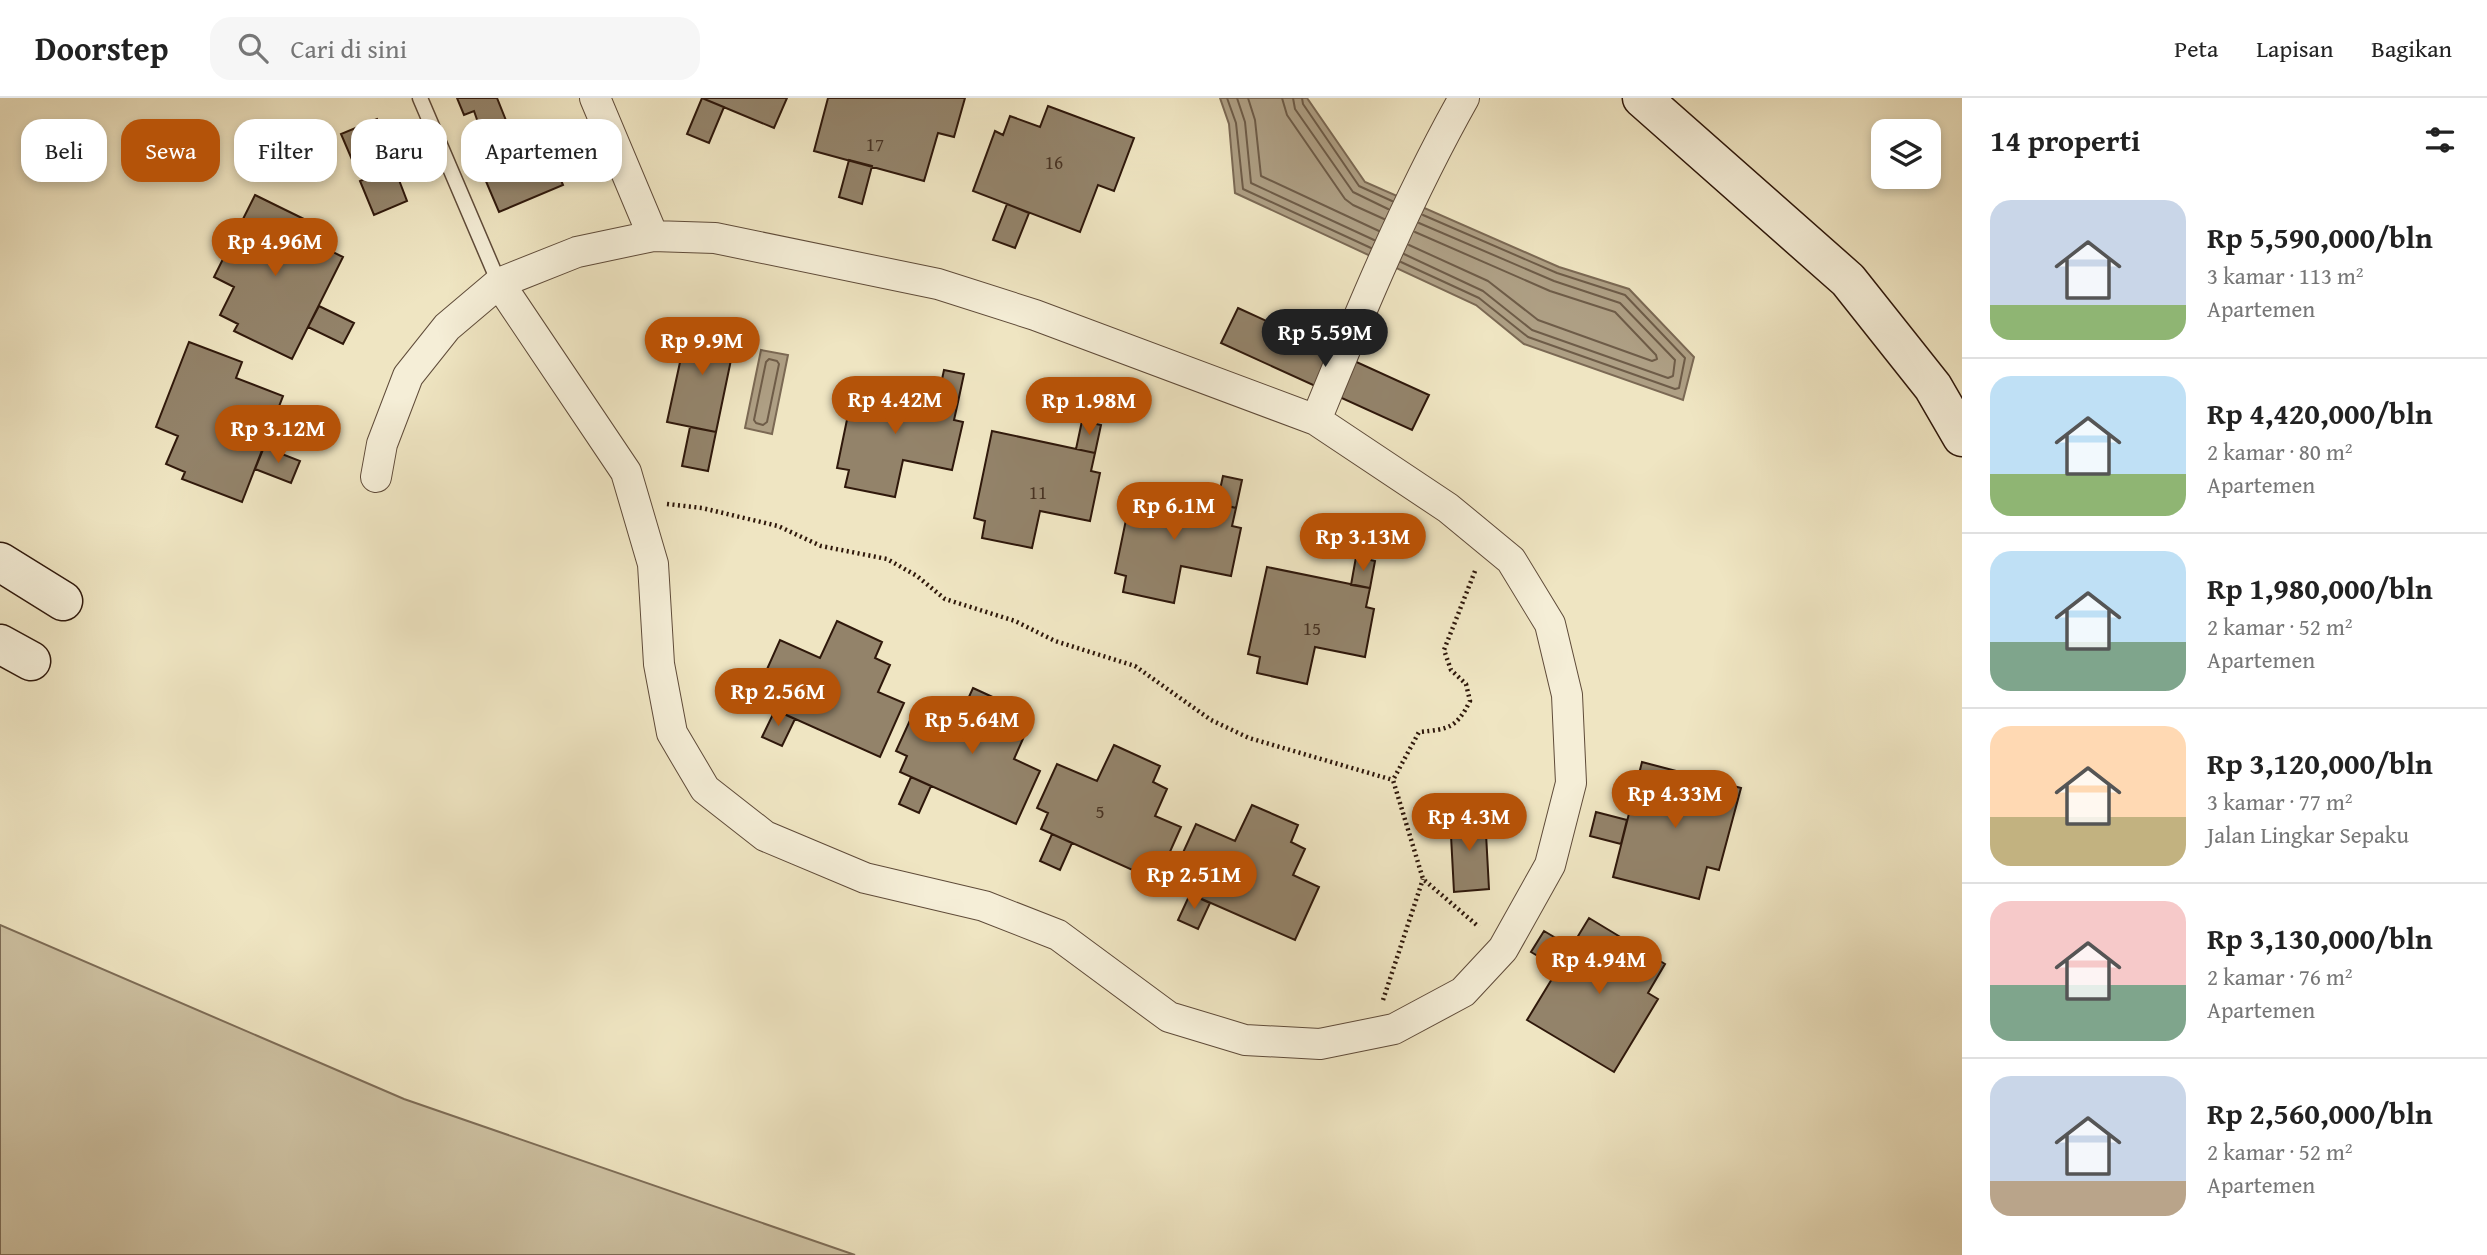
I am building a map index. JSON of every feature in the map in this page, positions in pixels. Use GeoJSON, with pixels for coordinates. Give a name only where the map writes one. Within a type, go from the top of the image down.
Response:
{"type":"FeatureCollection","features":[{"type":"Feature","properties":{"kind":"street"},"geometry":{"type":"LineString","coordinates":[[595,98],[653,236]]}},
{"type":"Feature","properties":{"kind":"street"},"geometry":{"type":"LineString","coordinates":[[1316,419],[1378,271],[1435,150],[1464,98]]}},
{"type":"Feature","properties":{"kind":"street"},"geometry":{"type":"LineString","coordinates":[[1642,98],[1848,280],[1933,387],[1962,437]]}},
{"type":"Feature","properties":{"kind":"street"},"geometry":{"type":"LineString","coordinates":[[376,477],[382,444],[408,376],[447,327],[499,283],[577,252],[653,236],[715,238],[938,284],[1035,315],[1316,419],[1448,508],[1511,560],[1550,624],[1567,695],[1571,783],[1550,865],[1503,949],[1463,992],[1394,1029],[1320,1044],[1245,1040],[1169,1017],[1058,935],[984,906],[865,878],[765,836],[705,789],[672,733],[659,664],[653,564],[626,472],[499,283]]}},
{"type":"Feature","properties":{"kind":"street"},"geometry":{"type":"LineString","coordinates":[[0,562],[63,601]]}},
{"type":"Feature","properties":{"kind":"lane"},"geometry":{"type":"LineString","coordinates":[[421,98],[499,283]]}},
{"type":"Feature","properties":{"kind":"path"},"geometry":{"type":"LineString","coordinates":[[635,501],[702,508],[778,526],[821,546],[887,559],[917,576],[945,599],[1015,621],[1055,641],[1135,666],[1211,720],[1249,738],[1392,780]]}},
{"type":"Feature","properties":{"kind":"path"},"geometry":{"type":"LineString","coordinates":[[1487,540],[1444,650],[1451,670],[1466,684],[1470,701],[1461,719],[1446,730],[1419,732],[1392,780],[1423,879],[1503,949]]}},
{"type":"Feature","properties":{"kind":"path"},"geometry":{"type":"LineString","coordinates":[[1372,1034],[1423,879]]}},
{"type":"Feature","properties":{"kind":"shaded area"},"geometry":{"type":"Polygon","coordinates":[[[0,925],[404,1099],[855,1255],[0,1255],[0,925]]]}},
{"type":"Feature","properties":{"kind":"water"},"geometry":{"type":"Polygon","coordinates":[[[1220,98],[1307,98],[1365,182],[1559,267],[1629,289],[1694,357],[1683,400],[1524,344],[1476,305],[1235,193],[1229,124],[1220,98]]]}},
{"type":"Feature","properties":{"kind":"water"},"geometry":{"type":"Polygon","coordinates":[[[761,350],[788,355],[772,434],[745,428],[761,350]]]}},
{"type":"Feature","properties":{"kind":"building"},"geometry":{"type":"Polygon","coordinates":[[[457,98],[497,98],[505,119],[477,119],[474,111],[464,115],[457,98]]]}},
{"type":"Feature","properties":{"kind":"building"},"geometry":{"type":"Polygon","coordinates":[[[702,98],[787,98],[774,128],[702,98]]]}},
{"type":"Feature","properties":{"kind":"building"},"geometry":{"type":"Polygon","coordinates":[[[702,98],[724,107],[709,143],[687,134],[702,98]]]}},
{"type":"Feature","properties":{"kind":"building"},"geometry":{"type":"Polygon","coordinates":[[[828,98],[965,98],[954,137],[938,133],[924,181],[814,151],[828,98]]]}},
{"type":"Feature","properties":{"kind":"building"},"geometry":{"type":"Polygon","coordinates":[[[1048,106],[1134,138],[1114,191],[1098,185],[1080,232],[973,191],[995,131],[1003,135],[1010,116],[1040,127],[1048,106]]]}},
{"type":"Feature","properties":{"kind":"building"},"geometry":{"type":"Polygon","coordinates":[[[351,130],[351,157],[341,134],[351,130]]]}},
{"type":"Feature","properties":{"kind":"building"},"geometry":{"type":"Polygon","coordinates":[[[849,160],[872,166],[862,204],[839,197],[849,160]]]}},
{"type":"Feature","properties":{"kind":"building"},"geometry":{"type":"Polygon","coordinates":[[[360,182],[400,182],[407,201],[374,215],[360,182]]]}},
{"type":"Feature","properties":{"kind":"building"},"geometry":{"type":"Polygon","coordinates":[[[486,182],[562,182],[563,185],[499,212],[486,182]]]}},
{"type":"Feature","properties":{"kind":"building"},"geometry":{"type":"Polygon","coordinates":[[[255,195],[306,220],[298,235],[343,257],[292,359],[234,331],[238,324],[220,315],[234,287],[214,277],[255,195]]]}},
{"type":"Feature","properties":{"kind":"building"},"geometry":{"type":"Polygon","coordinates":[[[1007,204],[1029,213],[1015,248],[993,240],[1007,204]]]}},
{"type":"Feature","properties":{"kind":"building"},"geometry":{"type":"Polygon","coordinates":[[[319,306],[354,323],[343,344],[308,327],[319,306]]]}},
{"type":"Feature","properties":{"kind":"building"},"geometry":{"type":"Polygon","coordinates":[[[1238,308],[1429,395],[1412,430],[1221,343],[1238,308]]]}},
{"type":"Feature","properties":{"kind":"building"},"geometry":{"type":"Polygon","coordinates":[[[689,321],[737,331],[716,432],[667,422],[689,321]]]}},
{"type":"Feature","properties":{"kind":"building"},"geometry":{"type":"Polygon","coordinates":[[[189,342],[242,362],[236,378],[283,396],[242,502],[182,479],[185,472],[166,464],[178,436],[156,427],[189,342]]]}},
{"type":"Feature","properties":{"kind":"building"},"geometry":{"type":"Polygon","coordinates":[[[944,370],[964,374],[958,402],[938,398],[944,370]]]}},
{"type":"Feature","properties":{"kind":"building"},"geometry":{"type":"Polygon","coordinates":[[[855,381],[958,402],[954,420],[963,422],[952,470],[903,460],[895,497],[845,487],[849,470],[837,468],[855,381]]]}},
{"type":"Feature","properties":{"kind":"building"},"geometry":{"type":"Polygon","coordinates":[[[1082,421],[1101,425],[1095,453],[1076,449],[1082,421]]]}},
{"type":"Feature","properties":{"kind":"building"},"geometry":{"type":"Polygon","coordinates":[[[690,427],[716,432],[708,471],[682,466],[690,427]]]}},
{"type":"Feature","properties":{"kind":"building"},"geometry":{"type":"Polygon","coordinates":[[[992,431],[1095,453],[1091,471],[1100,473],[1090,521],[1040,511],[1032,548],[982,538],[985,521],[974,518],[992,431]]]}},
{"type":"Feature","properties":{"kind":"building"},"geometry":{"type":"Polygon","coordinates":[[[264,447],[300,461],[291,483],[255,469],[264,447]]]}},
{"type":"Feature","properties":{"kind":"building"},"geometry":{"type":"Polygon","coordinates":[[[1223,476],[1242,480],[1236,508],[1217,503],[1223,476]]]}},
{"type":"Feature","properties":{"kind":"building"},"geometry":{"type":"Polygon","coordinates":[[[1133,486],[1236,508],[1232,526],[1241,528],[1231,576],[1181,566],[1174,603],[1123,592],[1126,576],[1115,573],[1133,486]]]}},
{"type":"Feature","properties":{"kind":"building"},"geometry":{"type":"Polygon","coordinates":[[[1356,557],[1375,561],[1370,588],[1351,585],[1356,557]]]}},
{"type":"Feature","properties":{"kind":"building"},"geometry":{"type":"Polygon","coordinates":[[[1267,567],[1370,588],[1366,607],[1374,609],[1365,657],[1315,647],[1307,684],[1257,673],[1260,657],[1248,654],[1267,567]]]}},
{"type":"Feature","properties":{"kind":"building"},"geometry":{"type":"Polygon","coordinates":[[[837,621],[882,642],[875,658],[890,665],[878,692],[904,703],[880,757],[764,705],[771,689],[760,685],[780,640],[820,658],[837,621]]]}},
{"type":"Feature","properties":{"kind":"building"},"geometry":{"type":"Polygon","coordinates":[[[973,688],[1019,709],[1012,726],[1026,732],[1014,759],[1040,771],[1016,824],[900,772],[907,756],[896,751],[916,707],[956,725],[973,688]]]}},
{"type":"Feature","properties":{"kind":"building"},"geometry":{"type":"Polygon","coordinates":[[[775,710],[795,719],[782,746],[762,737],[775,710]]]}},
{"type":"Feature","properties":{"kind":"building"},"geometry":{"type":"Polygon","coordinates":[[[1114,745],[1160,766],[1153,782],[1167,789],[1155,816],[1181,827],[1157,881],[1041,829],[1048,813],[1037,808],[1057,764],[1097,781],[1114,745]]]}},
{"type":"Feature","properties":{"kind":"building"},"geometry":{"type":"Polygon","coordinates":[[[1642,762],[1741,788],[1719,870],[1707,867],[1699,899],[1613,877],[1642,762]]]}},
{"type":"Feature","properties":{"kind":"building"},"geometry":{"type":"Polygon","coordinates":[[[911,777],[931,786],[919,813],[899,804],[911,777]]]}},
{"type":"Feature","properties":{"kind":"building"},"geometry":{"type":"Polygon","coordinates":[[[1252,805],[1298,825],[1291,842],[1305,849],[1293,875],[1319,887],[1295,940],[1179,889],[1186,873],[1176,868],[1196,824],[1235,841],[1252,805]]]}},
{"type":"Feature","properties":{"kind":"building"},"geometry":{"type":"Polygon","coordinates":[[[1596,812],[1627,820],[1621,844],[1590,836],[1596,812]]]}},
{"type":"Feature","properties":{"kind":"building"},"geometry":{"type":"Polygon","coordinates":[[[1485,815],[1489,889],[1454,892],[1450,817],[1485,815]]]}},
{"type":"Feature","properties":{"kind":"building"},"geometry":{"type":"Polygon","coordinates":[[[1052,834],[1072,843],[1060,870],[1040,861],[1052,834]]]}},
{"type":"Feature","properties":{"kind":"building"},"geometry":{"type":"Polygon","coordinates":[[[1190,894],[1210,903],[1198,929],[1178,920],[1190,894]]]}},
{"type":"Feature","properties":{"kind":"building"},"geometry":{"type":"Polygon","coordinates":[[[1589,918],[1665,964],[1648,993],[1658,999],[1614,1072],[1527,1020],[1589,918]]]}},
{"type":"Feature","properties":{"kind":"building"},"geometry":{"type":"Polygon","coordinates":[[[1544,931],[1571,947],[1558,968],[1531,952],[1544,931]]]}}]}
